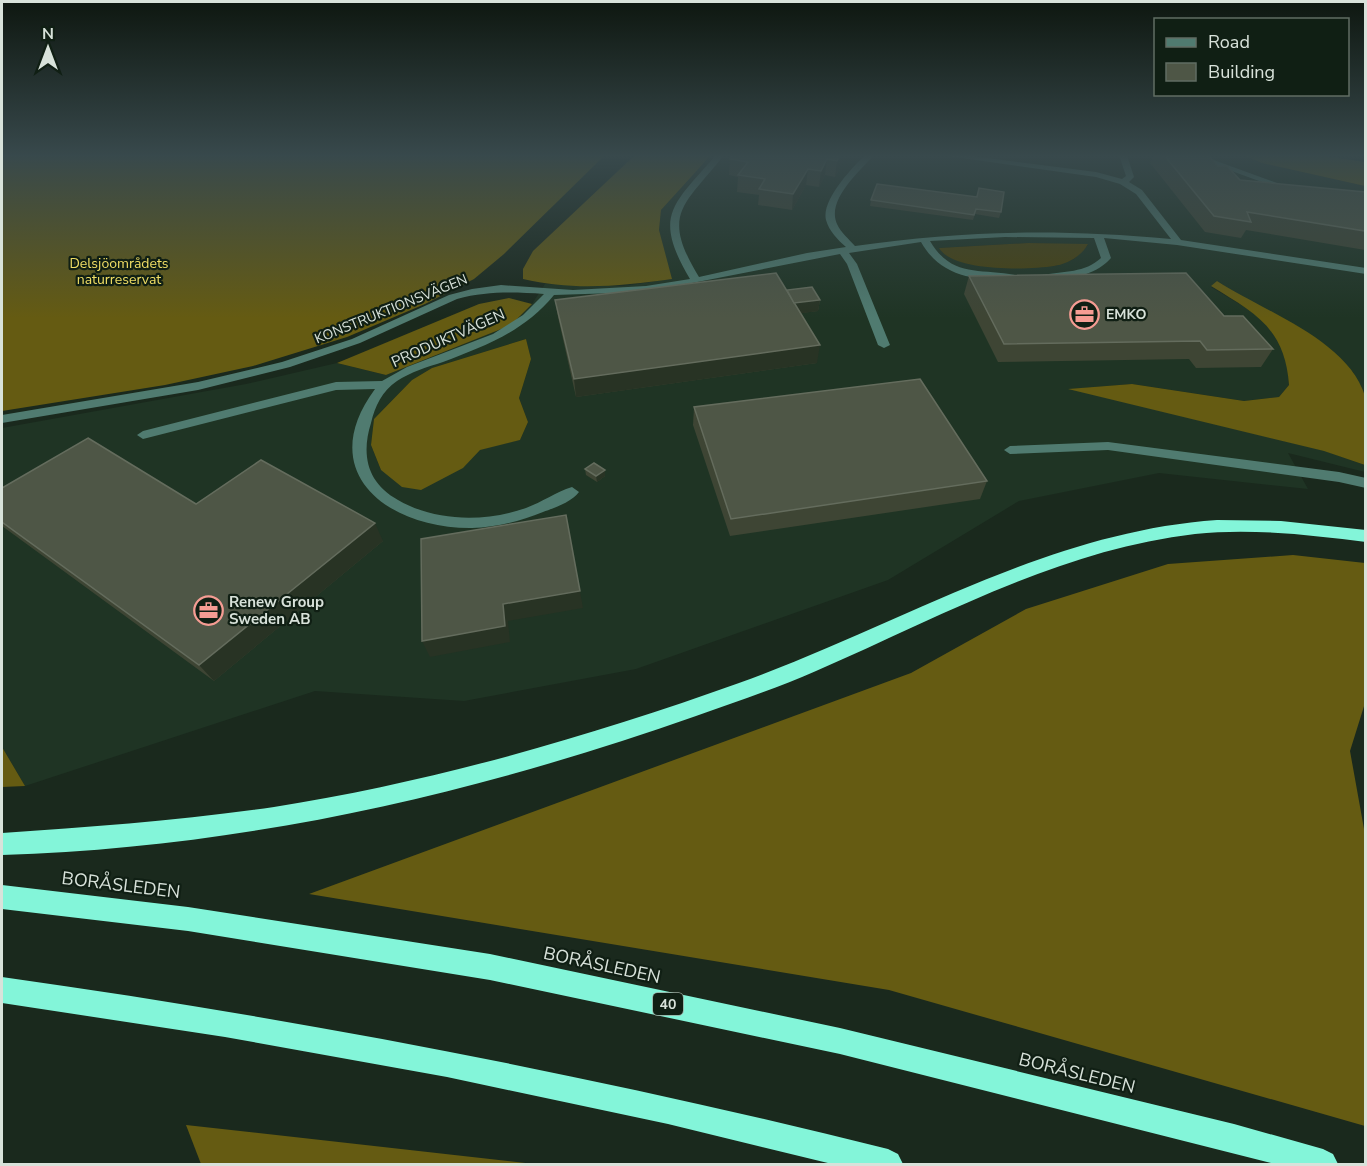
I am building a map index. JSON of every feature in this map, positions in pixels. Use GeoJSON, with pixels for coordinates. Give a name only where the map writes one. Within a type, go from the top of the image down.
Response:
{"type":"FeatureCollection","features":[{"type":"Feature","properties":{"kind":"highway"},"geometry":{"type":"LineString","coordinates":[[2,844],[145,834],[288,814],[431,786],[551,755],[663,719],[804,667],[1027,570],[1082,551],[1140,537],[1196,528],[1248,526],[1365,536]]}},
{"type":"Feature","properties":{"kind":"highway","name":"BORÅSLEDEN"},"geometry":{"type":"LineString","coordinates":[[2,897],[188,919],[490,967],[840,1041],[1234,1138],[1323,1164]]}},
{"type":"Feature","properties":{"kind":"highway"},"geometry":{"type":"LineString","coordinates":[[2,990],[134,1008],[466,1066],[760,1131],[888,1164]]}},
{"type":"Feature","properties":{"kind":"highway"},"geometry":{"type":"LineString","coordinates":[[760,1131],[838,1164]]}},
{"type":"Feature","properties":{"kind":"street"},"geometry":{"type":"LineString","coordinates":[[676,209],[672,217],[671,228],[676,245],[696,281]]}},
{"type":"Feature","properties":{"kind":"street"},"geometry":{"type":"LineString","coordinates":[[832,209],[830,213],[835,230],[847,249],[884,345]]}},
{"type":"Feature","properties":{"kind":"street"},"geometry":{"type":"LineString","coordinates":[[1153,209],[1173,233],[1177,242]]}},
{"type":"Feature","properties":{"kind":"street","name":"KONSTRUKTIONSVÄGEN"},"geometry":{"type":"LineString","coordinates":[[2,419],[198,386],[286,365],[356,341],[453,297],[472,292],[501,288],[551,292],[623,291],[696,281],[847,249],[924,239],[1005,234],[1098,235],[1177,242],[1365,271]]}},
{"type":"Feature","properties":{"kind":"street"},"geometry":{"type":"LineString","coordinates":[[1038,277],[1058,277],[1098,266],[1106,258],[1098,235]]}},
{"type":"Feature","properties":{"kind":"street"},"geometry":{"type":"LineString","coordinates":[[924,239],[936,258],[950,266],[971,273],[1018,278]]}},
{"type":"Feature","properties":{"kind":"street","name":"PRODUKTVÄGEN"},"geometry":{"type":"LineString","coordinates":[[551,292],[537,311],[512,329],[410,369],[384,385],[366,416],[357,459],[369,483],[407,512],[432,520],[462,522],[496,520],[522,515],[549,505],[572,492]]}},
{"type":"Feature","properties":{"kind":"street"},"geometry":{"type":"LineString","coordinates":[[143,435],[336,386],[384,385]]}},
{"type":"Feature","properties":{"kind":"street"},"geometry":{"type":"LineString","coordinates":[[1010,450],[1108,446],[1339,477],[1365,483]]}},
{"type":"Feature","properties":{"kind":"shaded area"},"geometry":{"type":"Polygon","coordinates":[[[662,209],[1365,209],[1365,397],[1353,372],[1217,281],[1211,287],[1253,312],[1269,327],[1280,344],[1287,362],[1289,385],[1279,397],[1244,401],[1132,384],[1071,389],[1325,451],[1365,465],[1365,472],[1288,453],[1308,489],[1159,473],[1019,501],[888,580],[636,669],[464,701],[315,691],[25,786],[2,747],[2,428],[246,384],[337,363],[386,375],[511,325],[532,304],[545,284],[623,286],[671,279],[659,230],[662,209]],[[1028,243],[939,248],[990,267],[1031,267],[1055,266],[1074,259],[1088,245],[1028,243]],[[526,339],[432,368],[412,380],[374,419],[371,445],[381,470],[520,440],[528,422],[519,398],[531,359],[526,339]]]}},
{"type":"Feature","properties":{"kind":"shaded area"},"geometry":{"type":"Polygon","coordinates":[[[1028,243],[1088,244],[1078,256],[1064,263],[1027,268],[992,268],[959,262],[947,256],[939,248],[1028,243]]]}},
{"type":"Feature","properties":{"kind":"green space","name":"Delsjöområdets naturreservat"},"geometry":{"type":"Polygon","coordinates":[[[2,209],[549,209],[504,254],[474,279],[425,304],[347,337],[253,366],[165,385],[2,411],[2,209]]]}},
{"type":"Feature","properties":{"kind":"green space"},"geometry":{"type":"Polygon","coordinates":[[[577,209],[662,209],[659,230],[672,279],[635,284],[579,286],[523,279],[523,269],[533,251],[577,209]]]}},
{"type":"Feature","properties":{"kind":"green space"},"geometry":{"type":"Polygon","coordinates":[[[1217,281],[1323,343],[1356,376],[1365,396],[1365,465],[1324,451],[1068,389],[1132,384],[1244,401],[1279,397],[1289,385],[1281,349],[1265,324],[1254,314],[1211,286],[1217,281]]]}},
{"type":"Feature","properties":{"kind":"green space"},"geometry":{"type":"Polygon","coordinates":[[[509,298],[532,304],[511,325],[386,375],[337,363],[479,304],[509,298]]]}},
{"type":"Feature","properties":{"kind":"green space"},"geometry":{"type":"Polygon","coordinates":[[[526,339],[531,359],[519,398],[528,422],[520,440],[480,450],[463,468],[421,490],[402,487],[381,470],[371,445],[374,419],[412,380],[432,368],[526,339]]]}},
{"type":"Feature","properties":{"kind":"green space"},"geometry":{"type":"Polygon","coordinates":[[[1293,555],[1365,563],[1365,703],[1350,751],[1366,840],[1365,1126],[889,990],[309,894],[911,673],[1026,609],[1168,564],[1293,555]]]}},
{"type":"Feature","properties":{"kind":"green space"},"geometry":{"type":"Polygon","coordinates":[[[2,747],[25,786],[2,787],[2,747]]]}},
{"type":"Feature","properties":{"kind":"green space"},"geometry":{"type":"Polygon","coordinates":[[[186,1125],[534,1164],[201,1164],[186,1125]]]}},
{"type":"Feature","properties":{"kind":"building"},"geometry":{"type":"Polygon","coordinates":[[[936,209],[976,209],[974,215],[936,209]]]}},
{"type":"Feature","properties":{"kind":"building"},"geometry":{"type":"Polygon","coordinates":[[[979,209],[1001,209],[1001,212],[979,209]]]}},
{"type":"Feature","properties":{"kind":"building"},"geometry":{"type":"Polygon","coordinates":[[[1209,209],[1365,209],[1365,231],[1247,212],[1251,222],[1214,216],[1209,209]]]}},
{"type":"Feature","properties":{"kind":"building"},"geometry":{"type":"Polygon","coordinates":[[[776,273],[820,345],[574,379],[555,300],[776,273]]]}},
{"type":"Feature","properties":{"kind":"building","name":"EMKO"},"geometry":{"type":"Polygon","coordinates":[[[1186,273],[1224,316],[1243,316],[1273,349],[1207,350],[1200,341],[1004,344],[969,276],[1186,273]]]}},
{"type":"Feature","properties":{"kind":"building"},"geometry":{"type":"Polygon","coordinates":[[[812,287],[820,300],[794,303],[787,290],[812,287]]]}},
{"type":"Feature","properties":{"kind":"building"},"geometry":{"type":"Polygon","coordinates":[[[920,379],[987,481],[731,519],[694,407],[920,379]]]}},
{"type":"Feature","properties":{"kind":"building","name":"Renew Group Sweden AB"},"geometry":{"type":"Polygon","coordinates":[[[88,438],[196,504],[261,460],[375,523],[199,665],[2,522],[2,488],[88,438]]]}},
{"type":"Feature","properties":{"kind":"building"},"geometry":{"type":"Polygon","coordinates":[[[594,463],[605,470],[596,476],[585,469],[594,463]]]}},
{"type":"Feature","properties":{"kind":"building"},"geometry":{"type":"Polygon","coordinates":[[[566,515],[580,591],[503,604],[505,626],[422,641],[421,539],[566,515]]]}},
{"type":"Feature","properties":{"kind":"place","name":"EMKO"},"geometry":{"type":"Point","coordinates":[1085,314]}},
{"type":"Feature","properties":{"kind":"place","name":"Renew Group Sweden AB"},"geometry":{"type":"Point","coordinates":[208,611]}}]}
